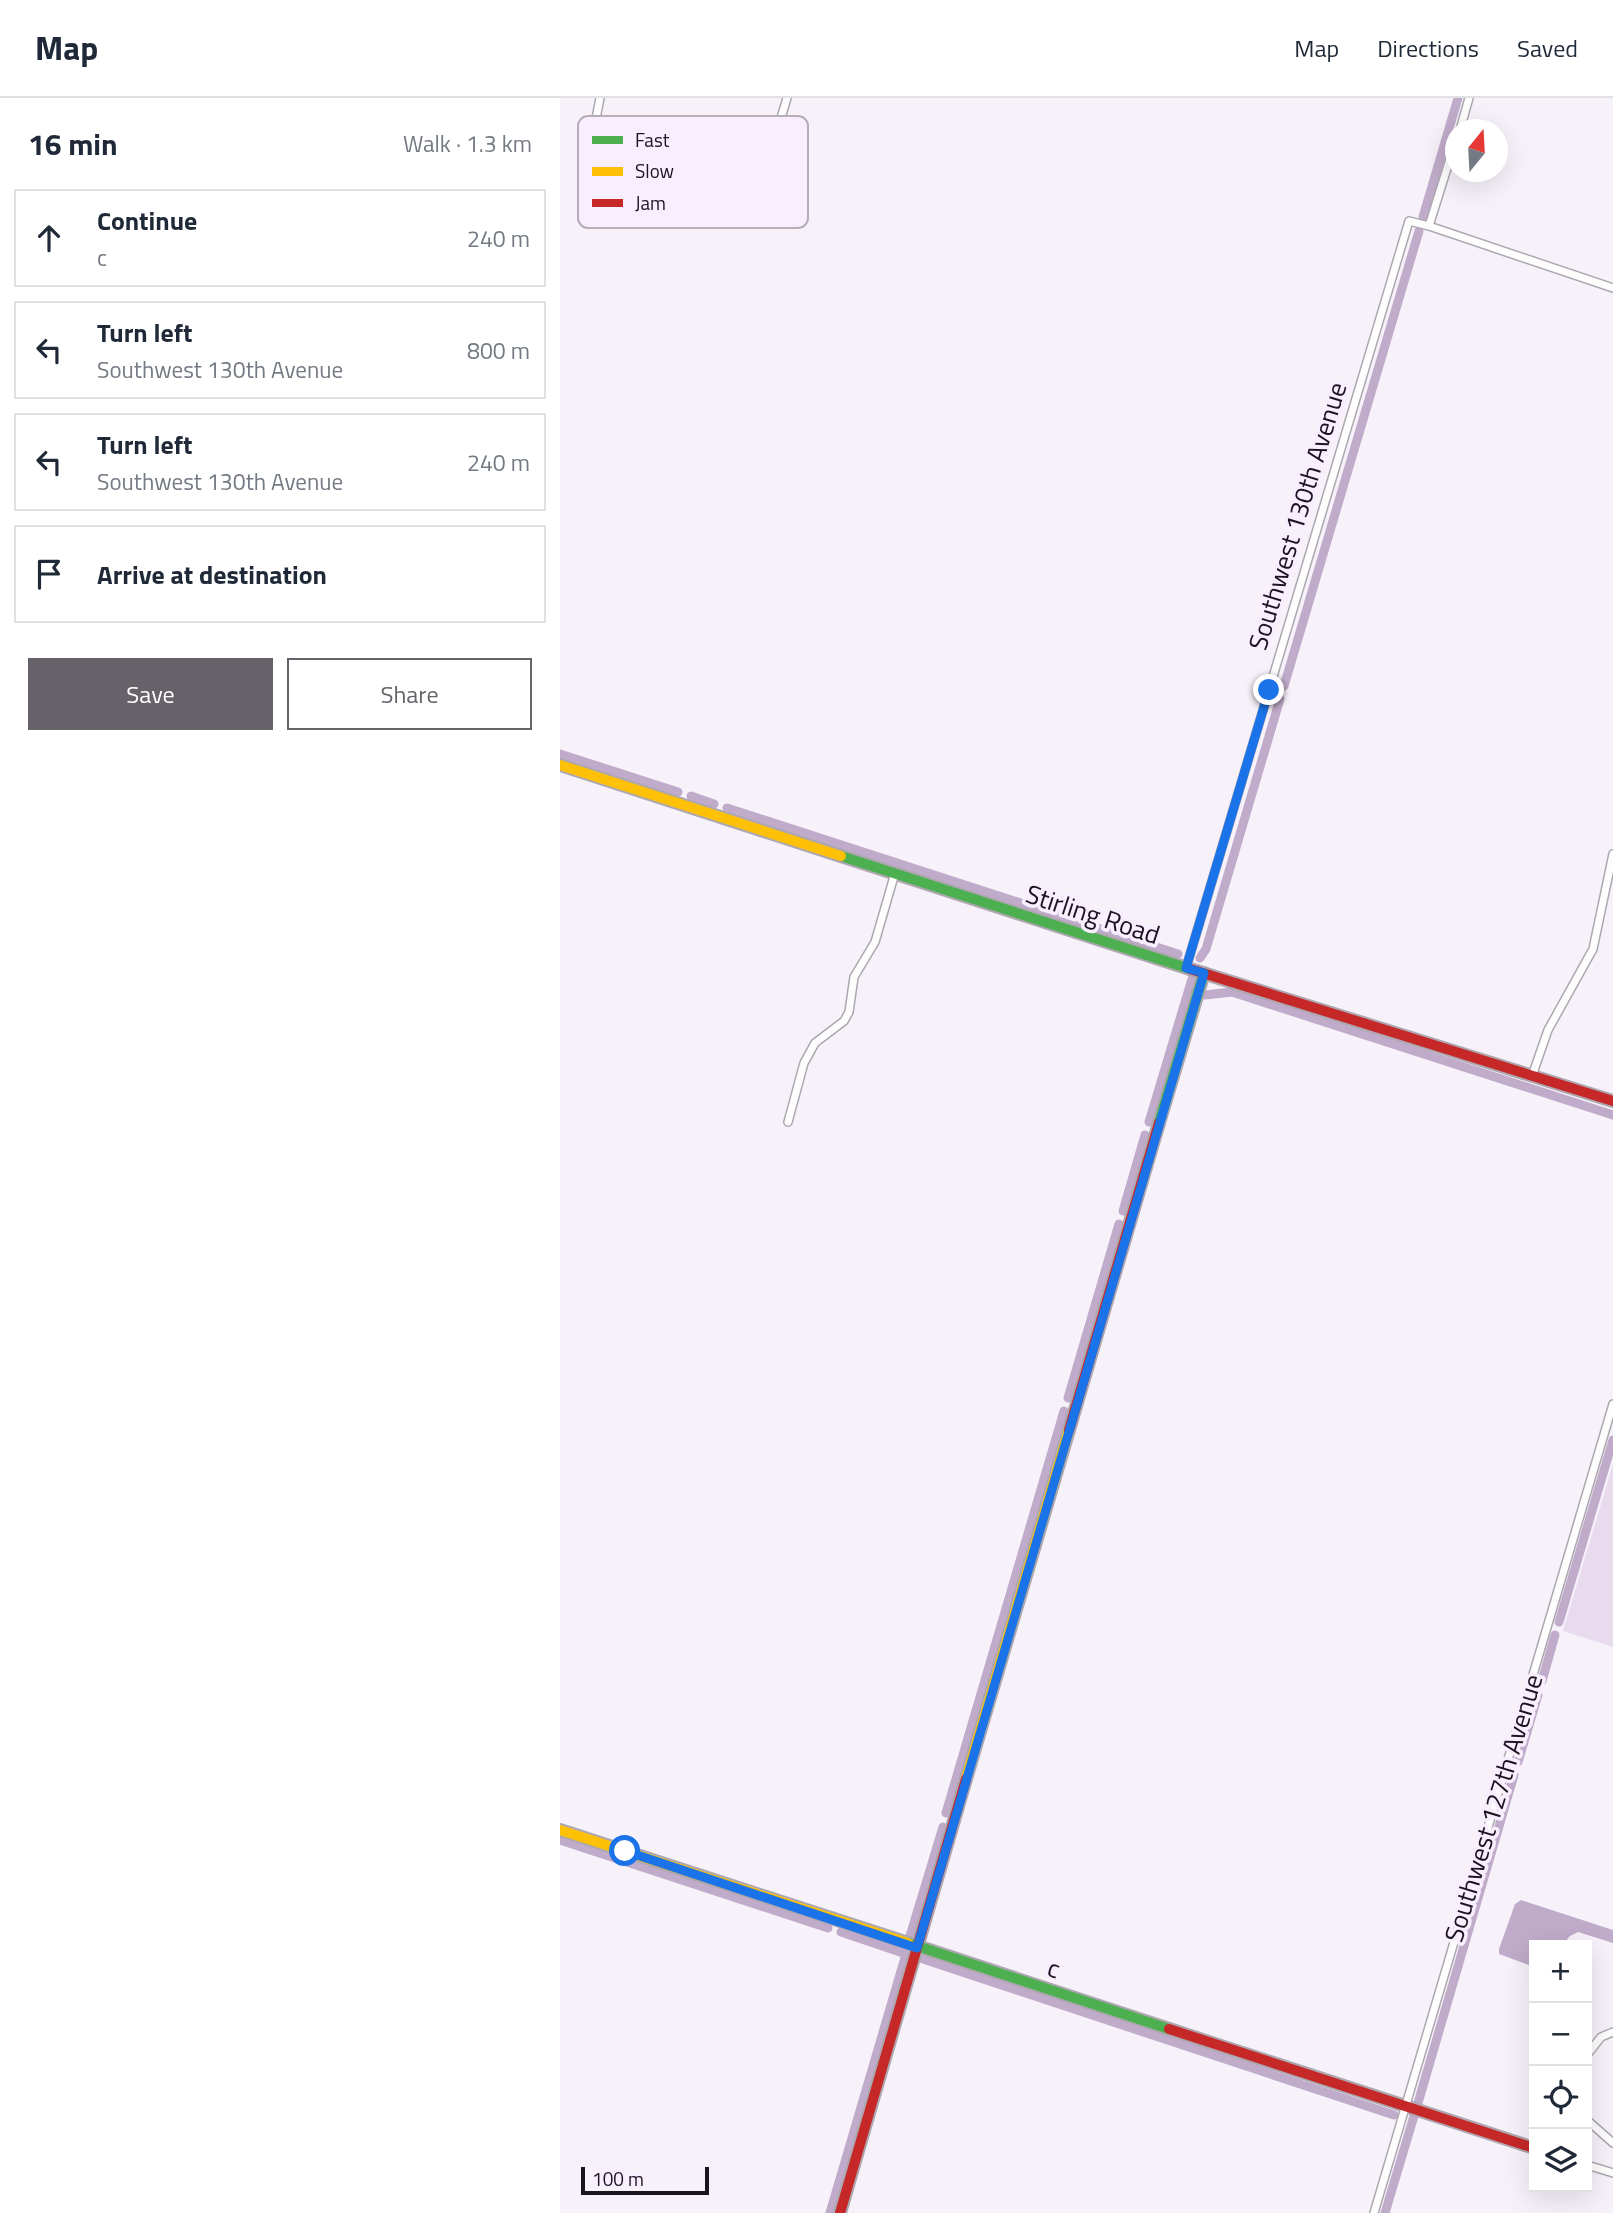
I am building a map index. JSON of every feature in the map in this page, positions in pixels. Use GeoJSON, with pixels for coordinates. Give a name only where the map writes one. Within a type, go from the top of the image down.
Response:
{"type":"FeatureCollection","features":[{"type":"Feature","properties":{"kind":"street"},"geometry":{"type":"LineString","coordinates":[[597,116],[600,98]]}},
{"type":"Feature","properties":{"kind":"street"},"geometry":{"type":"LineString","coordinates":[[782,116],[787,98]]}},
{"type":"Feature","properties":{"kind":"street"},"geometry":{"type":"LineString","coordinates":[[1463,119],[1469,98]]}},
{"type":"Feature","properties":{"kind":"street"},"geometry":{"type":"LineString","coordinates":[[1445,175],[1429,226],[1613,288]]}},
{"type":"Feature","properties":{"kind":"street","name":"Southwest 130th Avenue"},"geometry":{"type":"LineString","coordinates":[[1186,968],[1409,221],[1429,226]]}},
{"type":"Feature","properties":{"kind":"street","name":"Stirling Road"},"geometry":{"type":"LineString","coordinates":[[560,765],[1186,968],[1613,1101]]}},
{"type":"Feature","properties":{"kind":"street"},"geometry":{"type":"LineString","coordinates":[[1532,1076],[1548,1030],[1593,949],[1613,854]]}},
{"type":"Feature","properties":{"kind":"street"},"geometry":{"type":"LineString","coordinates":[[788,1122],[804,1063],[815,1043],[844,1021],[849,1012],[854,977],[875,942],[895,873]]}},
{"type":"Feature","properties":{"kind":"street"},"geometry":{"type":"LineString","coordinates":[[840,2213],[1204,973]]}},
{"type":"Feature","properties":{"kind":"street","name":"Southwest 127th Avenue"},"geometry":{"type":"LineString","coordinates":[[1374,2213],[1613,1404]]}},
{"type":"Feature","properties":{"kind":"street","name":"c"},"geometry":{"type":"LineString","coordinates":[[560,1830],[1529,2146]]}},
{"type":"Feature","properties":{"kind":"street"},"geometry":{"type":"LineString","coordinates":[[1592,2049],[1601,2037],[1613,2032]]}},
{"type":"Feature","properties":{"kind":"street"},"geometry":{"type":"LineString","coordinates":[[1592,2124],[1613,2143]]}},
{"type":"Feature","properties":{"kind":"street"},"geometry":{"type":"LineString","coordinates":[[1592,2167],[1613,2173]]}},
{"type":"Feature","properties":{"kind":"shaded area"},"geometry":{"type":"Polygon","coordinates":[[[1613,1464],[1613,1647],[1563,1631],[1613,1464]]]}},
{"type":"Feature","properties":{"kind":"shaded area"},"geometry":{"type":"Polygon","coordinates":[[[1521,1900],[1613,1930],[1613,1943],[1578,1932],[1566,1940],[1529,1940],[1529,1965],[1499,1954],[1515,1904],[1521,1900]]]}},
{"type":"Feature","properties":{"kind":"waterway"},"geometry":{"type":"LineString","coordinates":[[1423,217],[1458,98]]}},
{"type":"Feature","properties":{"kind":"waterway"},"geometry":{"type":"LineString","coordinates":[[1284,686],[1419,231]]}},
{"type":"Feature","properties":{"kind":"waterway"},"geometry":{"type":"LineString","coordinates":[[1200,958],[1206,949],[1280,699]]}},
{"type":"Feature","properties":{"kind":"waterway"},"geometry":{"type":"LineString","coordinates":[[560,754],[678,792]]}},
{"type":"Feature","properties":{"kind":"waterway"},"geometry":{"type":"LineString","coordinates":[[691,796],[714,804]]}},
{"type":"Feature","properties":{"kind":"waterway"},"geometry":{"type":"LineString","coordinates":[[727,808],[1178,954]]}},
{"type":"Feature","properties":{"kind":"waterway"},"geometry":{"type":"LineString","coordinates":[[1149,1122],[1192,979]]}},
{"type":"Feature","properties":{"kind":"waterway"},"geometry":{"type":"LineString","coordinates":[[1205,995],[1232,992],[1613,1115]]}},
{"type":"Feature","properties":{"kind":"waterway"},"geometry":{"type":"LineString","coordinates":[[1123,1211],[1145,1135]]}},
{"type":"Feature","properties":{"kind":"waterway"},"geometry":{"type":"LineString","coordinates":[[1068,1398],[1119,1224]]}},
{"type":"Feature","properties":{"kind":"waterway"},"geometry":{"type":"LineString","coordinates":[[946,1813],[1064,1411]]}},
{"type":"Feature","properties":{"kind":"waterway"},"geometry":{"type":"LineString","coordinates":[[1559,1622],[1613,1440]]}},
{"type":"Feature","properties":{"kind":"waterway"},"geometry":{"type":"LineString","coordinates":[[1542,1681],[1555,1635]]}},
{"type":"Feature","properties":{"kind":"waterway"},"geometry":{"type":"LineString","coordinates":[[1518,1762],[1538,1695]]}},
{"type":"Feature","properties":{"kind":"waterway"},"geometry":{"type":"LineString","coordinates":[[1418,2103],[1514,1775]]}},
{"type":"Feature","properties":{"kind":"waterway"},"geometry":{"type":"LineString","coordinates":[[910,1936],[943,1827]]}},
{"type":"Feature","properties":{"kind":"waterway"},"geometry":{"type":"LineString","coordinates":[[560,1840],[828,1928]]}},
{"type":"Feature","properties":{"kind":"waterway"},"geometry":{"type":"LineString","coordinates":[[830,2213],[906,1954],[841,1932]]}},
{"type":"Feature","properties":{"kind":"waterway"},"geometry":{"type":"LineString","coordinates":[[923,1959],[1394,2115]]}},
{"type":"Feature","properties":{"kind":"waterway"},"geometry":{"type":"LineString","coordinates":[[1385,2213],[1414,2116]]}},
{"type":"Feature","properties":{"kind":"traffic: fast"},"geometry":{"type":"LineString","coordinates":[[841,856],[1190,969]]}},
{"type":"Feature","properties":{"kind":"traffic: fast"},"geometry":{"type":"LineString","coordinates":[[1159,1123],[1204,973]]}},
{"type":"Feature","properties":{"kind":"traffic: fast"},"geometry":{"type":"LineString","coordinates":[[908,1943],[1169,2029]]}},
{"type":"Feature","properties":{"kind":"traffic: slow"},"geometry":{"type":"LineString","coordinates":[[560,765],[841,856]]}},
{"type":"Feature","properties":{"kind":"traffic: slow"},"geometry":{"type":"LineString","coordinates":[[966,1779],[1069,1430]]}},
{"type":"Feature","properties":{"kind":"traffic: slow"},"geometry":{"type":"LineString","coordinates":[[560,1830],[908,1943]]}},
{"type":"Feature","properties":{"kind":"traffic: jam"},"geometry":{"type":"LineString","coordinates":[[1190,969],[1613,1101]]}},
{"type":"Feature","properties":{"kind":"traffic: jam"},"geometry":{"type":"LineString","coordinates":[[1069,1430],[1159,1123]]}},
{"type":"Feature","properties":{"kind":"traffic: jam"},"geometry":{"type":"LineString","coordinates":[[840,2213],[966,1779]]}},
{"type":"Feature","properties":{"kind":"traffic: jam"},"geometry":{"type":"LineString","coordinates":[[1169,2029],[1529,2146]]}},
{"type":"Feature","properties":{"kind":"route"},"geometry":{"type":"LineString","coordinates":[[625,1851],[917,1948],[1020,1589],[1204,973],[1186,968],[1269,690]]}}]}
